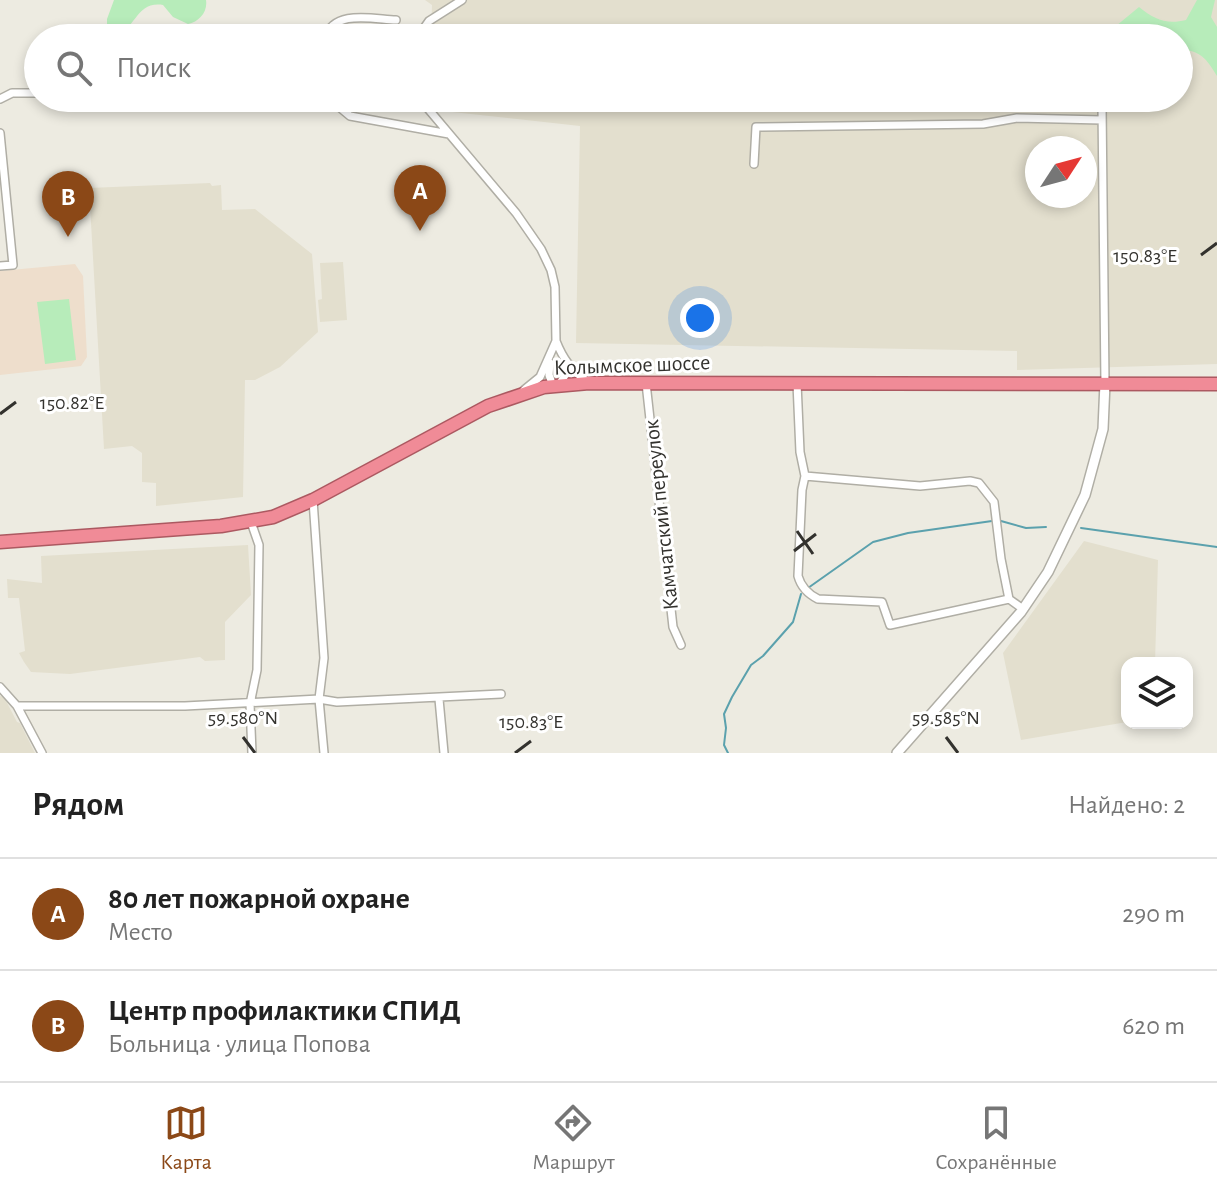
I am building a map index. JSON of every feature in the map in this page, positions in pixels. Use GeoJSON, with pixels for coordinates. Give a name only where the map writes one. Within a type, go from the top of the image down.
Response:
{"type":"FeatureCollection","features":[{"type":"Feature","properties":{"kind":"highway","name":"Колымское шоссе"},"geometry":{"type":"LineString","coordinates":[[0,542],[251,522],[282,514],[456,421],[519,394],[555,385],[1217,384]]}},
{"type":"Feature","properties":{"kind":"street"},"geometry":{"type":"LineString","coordinates":[[427,24],[462,0]]}},
{"type":"Feature","properties":{"kind":"street"},"geometry":{"type":"LineString","coordinates":[[334,24],[355,17],[396,20]]}},
{"type":"Feature","properties":{"kind":"street"},"geometry":{"type":"LineString","coordinates":[[0,99],[12,93],[24,93]]}},
{"type":"Feature","properties":{"kind":"street"},"geometry":{"type":"LineString","coordinates":[[345,112],[350,116],[441,131],[454,136]]}},
{"type":"Feature","properties":{"kind":"street"},"geometry":{"type":"LineString","coordinates":[[432,112],[516,213],[547,260],[555,287],[556,341],[549,375],[555,385],[565,378],[567,369],[556,341]]}},
{"type":"Feature","properties":{"kind":"street"},"geometry":{"type":"LineString","coordinates":[[897,753],[1023,609],[1057,556],[1085,495],[1103,429],[1102,112]]}},
{"type":"Feature","properties":{"kind":"street"},"geometry":{"type":"LineString","coordinates":[[754,164],[756,127],[983,124],[1017,118],[1102,120]]}},
{"type":"Feature","properties":{"kind":"street"},"geometry":{"type":"LineString","coordinates":[[0,133],[13,265],[0,266]]}},
{"type":"Feature","properties":{"kind":"street"},"geometry":{"type":"LineString","coordinates":[[519,394],[540,377],[551,357]]}},
{"type":"Feature","properties":{"kind":"street"},"geometry":{"type":"LineString","coordinates":[[563,358],[576,374],[589,383]]}},
{"type":"Feature","properties":{"kind":"street","name":"Камчатский переулок"},"geometry":{"type":"LineString","coordinates":[[646,383],[673,627],[681,645]]}},
{"type":"Feature","properties":{"kind":"street"},"geometry":{"type":"LineString","coordinates":[[797,383],[800,452],[805,476],[798,576],[810,595],[818,599],[882,602],[890,625],[1009,599]]}},
{"type":"Feature","properties":{"kind":"street"},"geometry":{"type":"LineString","coordinates":[[805,476],[920,486],[970,481],[979,483],[994,502],[1009,599],[1023,609]]}},
{"type":"Feature","properties":{"kind":"street"},"geometry":{"type":"LineString","coordinates":[[313,500],[324,658],[319,699],[324,753]]}},
{"type":"Feature","properties":{"kind":"street"},"geometry":{"type":"LineString","coordinates":[[251,522],[259,545],[257,670],[250,704],[252,753]]}},
{"type":"Feature","properties":{"kind":"street"},"geometry":{"type":"LineString","coordinates":[[0,687],[17,706],[42,753]]}},
{"type":"Feature","properties":{"kind":"street"},"geometry":{"type":"LineString","coordinates":[[17,706],[185,706],[319,699],[337,702],[439,699],[501,694]]}},
{"type":"Feature","properties":{"kind":"street"},"geometry":{"type":"LineString","coordinates":[[439,699],[444,753]]}},
{"type":"Feature","properties":{"kind":"shaded area"},"geometry":{"type":"Polygon","coordinates":[[[425,0],[1217,0],[1217,364],[1017,370],[1017,351],[576,343],[580,126],[452,112],[1193,112],[1193,24],[431,24],[432,5],[425,0]]]}},
{"type":"Feature","properties":{"kind":"shaded area"},"geometry":{"type":"Polygon","coordinates":[[[210,183],[212,186],[221,185],[222,210],[255,209],[312,254],[318,332],[280,367],[255,380],[245,380],[243,497],[156,506],[156,483],[142,482],[142,453],[132,446],[104,449],[89,188],[210,183]]]}},
{"type":"Feature","properties":{"kind":"shaded area"},"geometry":{"type":"Polygon","coordinates":[[[343,262],[347,320],[320,322],[320,263],[343,262]]]}},
{"type":"Feature","properties":{"kind":"shaded area"},"geometry":{"type":"Polygon","coordinates":[[[75,264],[83,276],[87,357],[81,366],[0,375],[0,271],[75,264]]]}},
{"type":"Feature","properties":{"kind":"shaded area"},"geometry":{"type":"Polygon","coordinates":[[[1084,541],[1158,560],[1155,657],[1121,657],[1121,723],[1021,740],[1003,653],[1084,541]]]}},
{"type":"Feature","properties":{"kind":"shaded area"},"geometry":{"type":"Polygon","coordinates":[[[248,545],[251,595],[225,622],[225,660],[205,661],[200,657],[70,674],[31,672],[19,653],[25,651],[19,598],[8,598],[7,579],[42,583],[41,556],[248,545]]]}},
{"type":"Feature","properties":{"kind":"shaded area"},"geometry":{"type":"Polygon","coordinates":[[[0,696],[4,697],[20,723],[35,753],[0,753],[0,696]]]}},
{"type":"Feature","properties":{"kind":"green space"},"geometry":{"type":"Polygon","coordinates":[[[114,0],[206,0],[202,16],[188,24],[173,17],[163,5],[147,7],[131,24],[107,24],[114,0]]]}},
{"type":"Feature","properties":{"kind":"green space"},"geometry":{"type":"Polygon","coordinates":[[[1197,0],[1215,0],[1211,17],[1217,27],[1217,76],[1202,56],[1193,52],[1193,24],[1118,24],[1139,7],[1161,20],[1186,20],[1197,0]]]}},
{"type":"Feature","properties":{"kind":"green space"},"geometry":{"type":"Polygon","coordinates":[[[69,299],[76,360],[45,364],[37,302],[69,299]]]}},
{"type":"Feature","properties":{"kind":"waterway"},"geometry":{"type":"LineString","coordinates":[[808,588],[873,542],[908,533],[992,521]]}},
{"type":"Feature","properties":{"kind":"waterway"},"geometry":{"type":"LineString","coordinates":[[1001,521],[1026,528],[1046,527]]}},
{"type":"Feature","properties":{"kind":"waterway"},"geometry":{"type":"LineString","coordinates":[[1081,528],[1217,547]]}},
{"type":"Feature","properties":{"kind":"waterway"},"geometry":{"type":"LineString","coordinates":[[728,753],[724,745],[724,714],[751,665],[793,622],[801,594]]}},
{"type":"Feature","properties":{"kind":"place","name":"80 лет пожарной охране"},"geometry":{"type":"Point","coordinates":[420,231]}},
{"type":"Feature","properties":{"kind":"place","name":"Центр профилактики СПИД"},"geometry":{"type":"Point","coordinates":[68,237]}}]}
